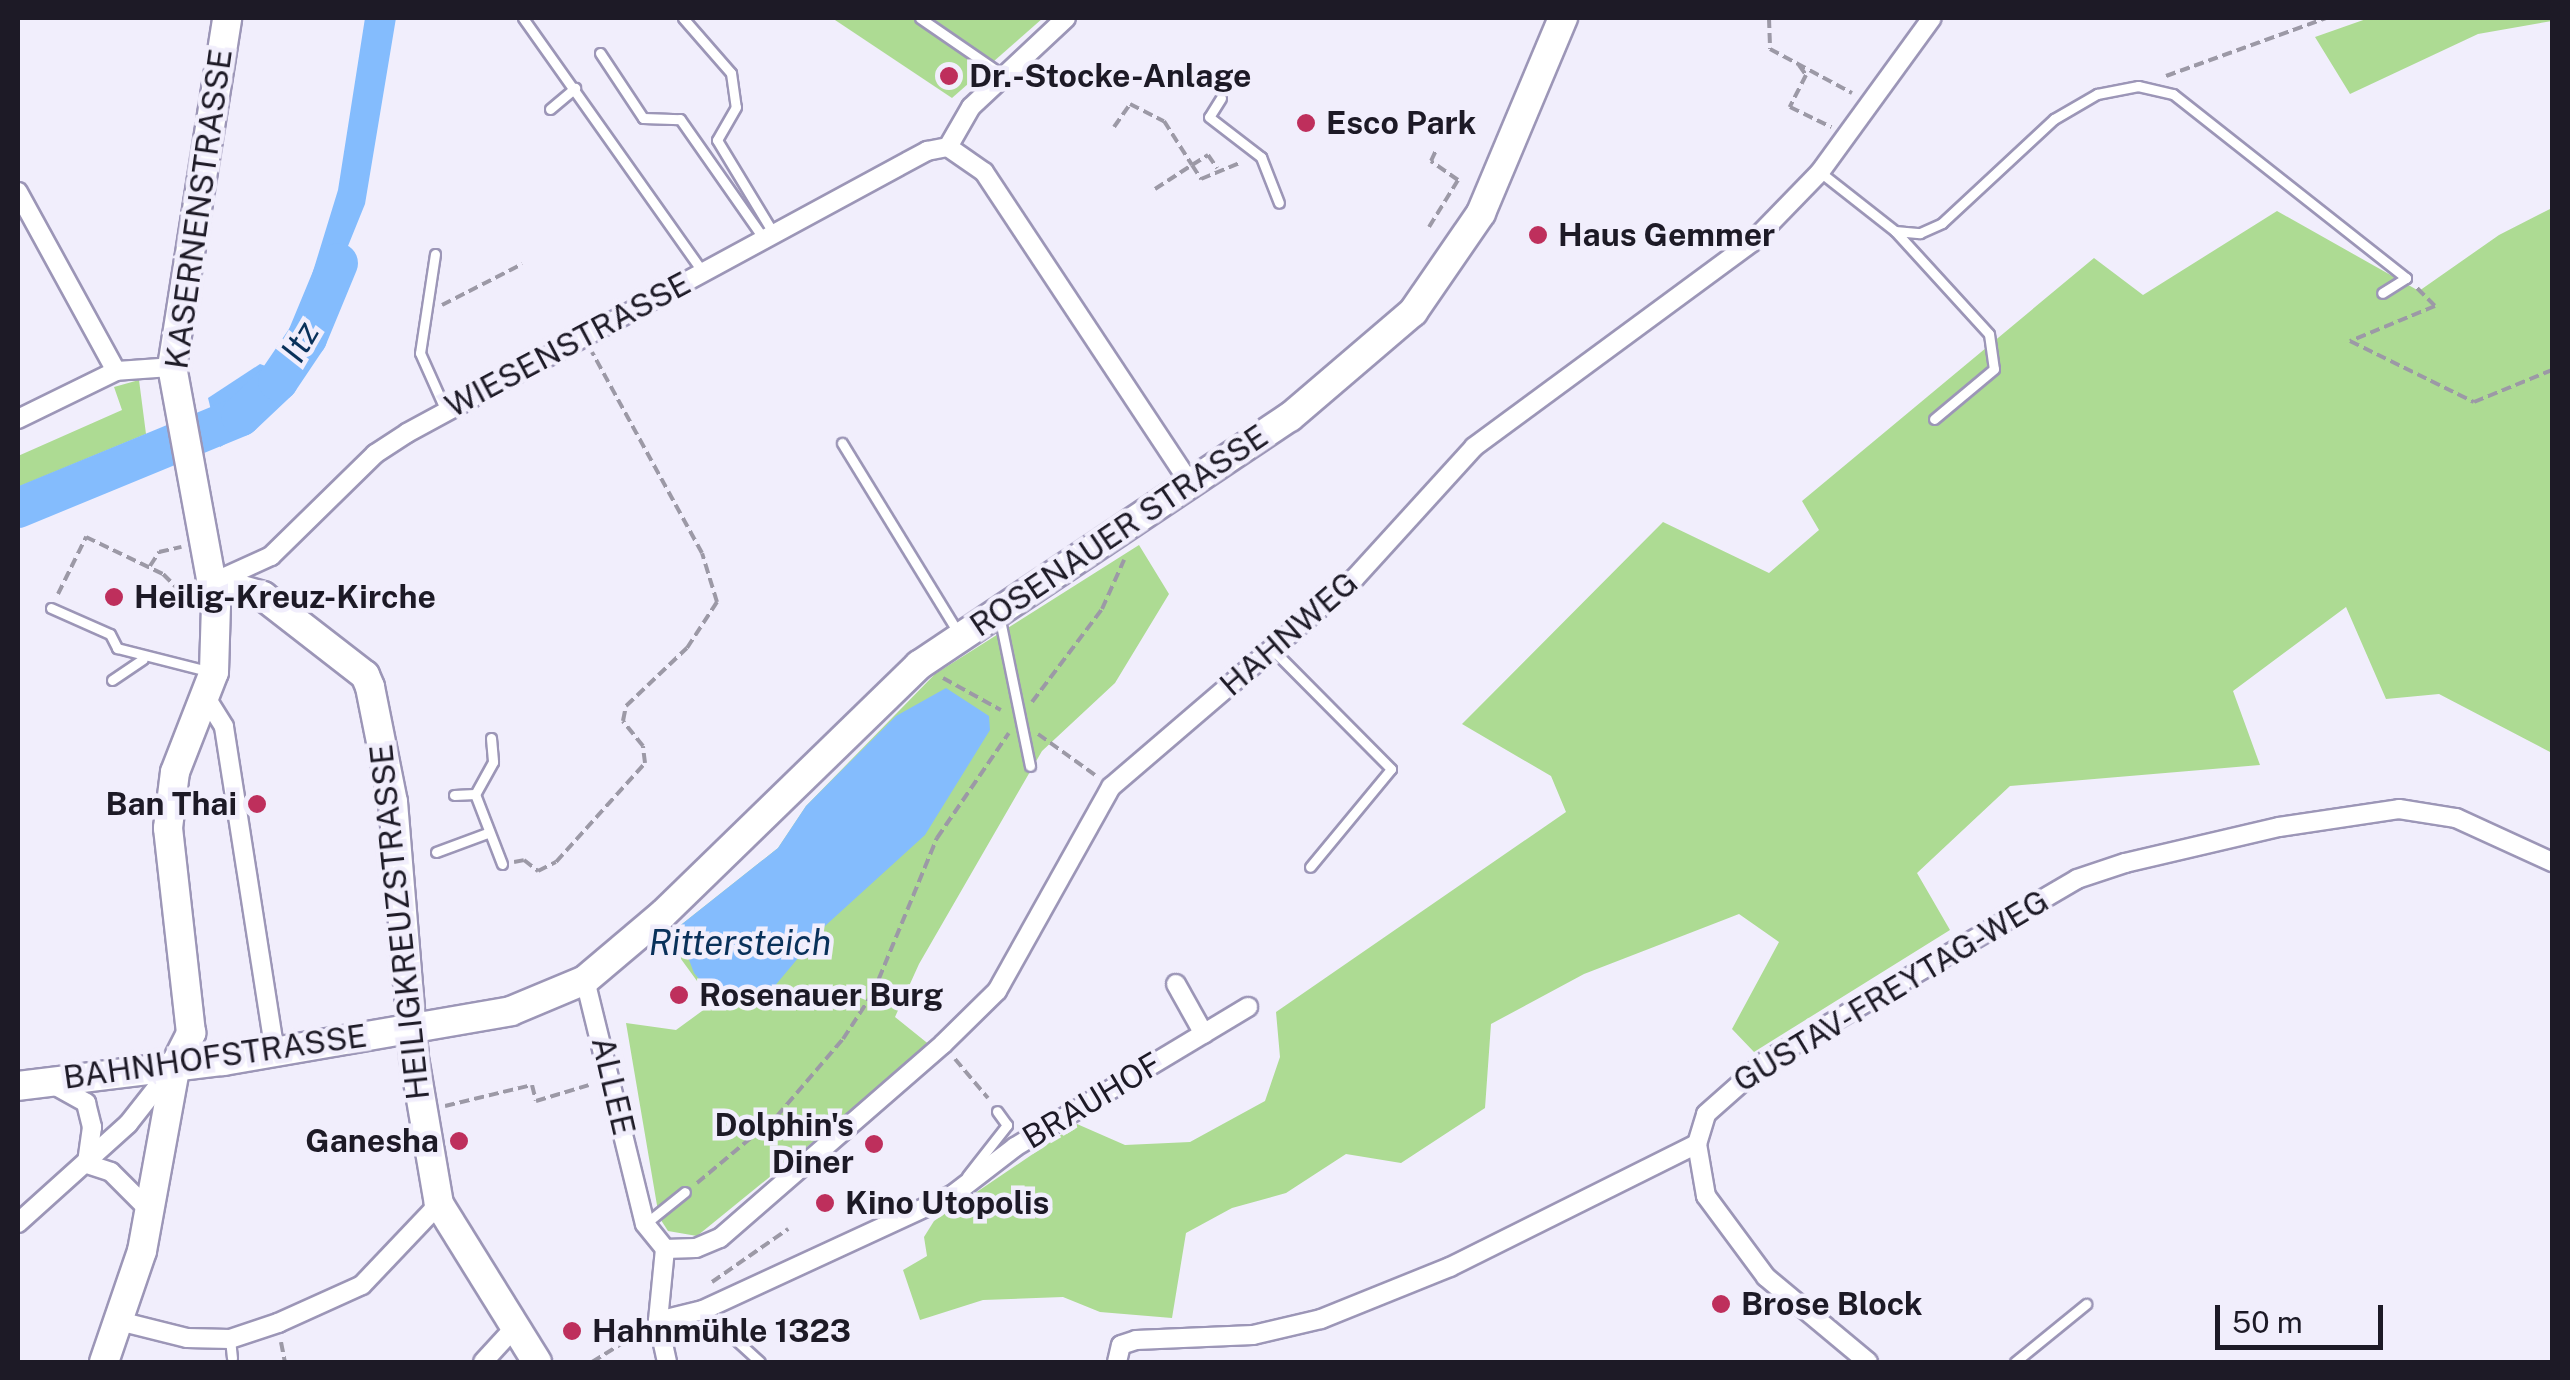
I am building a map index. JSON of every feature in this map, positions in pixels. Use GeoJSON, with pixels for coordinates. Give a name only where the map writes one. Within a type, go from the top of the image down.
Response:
{"type":"FeatureCollection","features":[{"type":"Feature","properties":{"kind":"street","name":"KASERNENSTRASSE"},"geometry":{"type":"LineString","coordinates":[[104,1362],[123,1322],[150,1211],[176,1063],[191,1034],[168,828],[175,772],[210,684],[216,637],[215,595],[173,378],[227,18]]}},
{"type":"Feature","properties":{"kind":"street"},"geometry":{"type":"LineString","coordinates":[[1066,18],[971,107],[948,147],[984,172],[1191,485]]}},
{"type":"Feature","properties":{"kind":"street","name":"ROSENAUER STRASSE"},"geometry":{"type":"LineString","coordinates":[[585,980],[662,915],[919,665],[1130,528],[1290,417],[1387,337],[1445,273],[1497,180],[1562,18]]}},
{"type":"Feature","properties":{"kind":"street","name":"HAHNWEG"},"geometry":{"type":"LineString","coordinates":[[666,1248],[696,1248],[742,1222],[997,991],[1111,787],[1389,545],[1474,447],[1740,252],[1820,172],[1932,18]]}},
{"type":"Feature","properties":{"kind":"street","name":"WIESENSTRASSE"},"geometry":{"type":"LineString","coordinates":[[215,595],[271,556],[375,454],[583,335],[926,151],[948,147]]}},
{"type":"Feature","properties":{"kind":"street"},"geometry":{"type":"LineString","coordinates":[[18,192],[116,371]]}},
{"type":"Feature","properties":{"kind":"street"},"geometry":{"type":"LineString","coordinates":[[18,419],[116,371],[173,378]]}},
{"type":"Feature","properties":{"kind":"street","name":"HEILIGKREUZSTRASSE"},"geometry":{"type":"LineString","coordinates":[[215,595],[264,596],[365,676],[398,802],[420,1111],[439,1204],[537,1362]]}},
{"type":"Feature","properties":{"kind":"street"},"geometry":{"type":"LineString","coordinates":[[210,684],[224,727],[275,1052]]}},
{"type":"Feature","properties":{"kind":"street","name":"GUSTAV-FREYTAG-WEG"},"geometry":{"type":"LineString","coordinates":[[1696,1144],[1720,1096],[1766,1061],[2062,888],[2125,863],[2279,827],[2399,809],[2456,818],[2552,862]]}},
{"type":"Feature","properties":{"kind":"street"},"geometry":{"type":"LineString","coordinates":[[412,1027],[511,1011],[585,980]]}},
{"type":"Feature","properties":{"kind":"street","name":"ALLEE"},"geometry":{"type":"LineString","coordinates":[[585,980],[645,1224],[666,1248]]}},
{"type":"Feature","properties":{"kind":"street"},"geometry":{"type":"LineString","coordinates":[[1176,984],[1204,1034]]}},
{"type":"Feature","properties":{"kind":"street","name":"BRAUHOF"},"geometry":{"type":"LineString","coordinates":[[658,1321],[704,1310],[954,1194],[1015,1147],[1248,1007]]}},
{"type":"Feature","properties":{"kind":"street","name":"BAHNHOFSTRASSE"},"geometry":{"type":"LineString","coordinates":[[30,1083],[275,1052],[412,1027]]}},
{"type":"Feature","properties":{"kind":"street"},"geometry":{"type":"LineString","coordinates":[[18,1223],[87,1164],[176,1063]]}},
{"type":"Feature","properties":{"kind":"street"},"geometry":{"type":"LineString","coordinates":[[30,1083],[86,1103],[92,1127],[87,1164]]}},
{"type":"Feature","properties":{"kind":"street"},"geometry":{"type":"LineString","coordinates":[[1117,1362],[1122,1345],[1136,1340],[1253,1334],[1321,1318],[1450,1267],[1696,1144],[1706,1196],[1730,1235],[1766,1278],[1868,1362]]}},
{"type":"Feature","properties":{"kind":"street"},"geometry":{"type":"LineString","coordinates":[[87,1164],[111,1172],[150,1211]]}},
{"type":"Feature","properties":{"kind":"street"},"geometry":{"type":"LineString","coordinates":[[123,1322],[231,1349],[362,1285],[439,1204]]}},
{"type":"Feature","properties":{"kind":"street"},"geometry":{"type":"LineString","coordinates":[[666,1248],[658,1321],[667,1362]]}},
{"type":"Feature","properties":{"kind":"street"},"geometry":{"type":"LineString","coordinates":[[483,1362],[516,1326]]}},
{"type":"Feature","properties":{"kind":"lane"},"geometry":{"type":"LineString","coordinates":[[524,18],[703,272]]}},
{"type":"Feature","properties":{"kind":"lane"},"geometry":{"type":"LineString","coordinates":[[684,18],[731,73],[736,106],[717,140],[769,236]]}},
{"type":"Feature","properties":{"kind":"lane"},"geometry":{"type":"LineString","coordinates":[[920,18],[1003,75]]}},
{"type":"Feature","properties":{"kind":"lane"},"geometry":{"type":"LineString","coordinates":[[600,54],[643,118],[680,120],[769,236]]}},
{"type":"Feature","properties":{"kind":"lane"},"geometry":{"type":"LineString","coordinates":[[1895,232],[1920,233],[1942,222],[2054,119],[2097,94],[2138,86],[2173,94],[2406,278],[2382,293]]}},
{"type":"Feature","properties":{"kind":"lane"},"geometry":{"type":"LineString","coordinates":[[550,109],[575,88]]}},
{"type":"Feature","properties":{"kind":"lane"},"geometry":{"type":"LineString","coordinates":[[1221,98],[1209,117],[1261,156],[1279,203]]}},
{"type":"Feature","properties":{"kind":"lane"},"geometry":{"type":"LineString","coordinates":[[1820,172],[1895,232],[1988,334],[1994,369],[1934,419]]}},
{"type":"Feature","properties":{"kind":"lane"},"geometry":{"type":"LineString","coordinates":[[435,254],[421,364],[446,411]]}},
{"type":"Feature","properties":{"kind":"lane"},"geometry":{"type":"LineString","coordinates":[[842,443],[960,636]]}},
{"type":"Feature","properties":{"kind":"lane"},"geometry":{"type":"LineString","coordinates":[[51,608],[110,634],[117,648],[210,684]]}},
{"type":"Feature","properties":{"kind":"lane"},"geometry":{"type":"LineString","coordinates":[[998,613],[1030,766]]}},
{"type":"Feature","properties":{"kind":"lane"},"geometry":{"type":"LineString","coordinates":[[1272,649],[1391,769],[1310,867]]}},
{"type":"Feature","properties":{"kind":"lane"},"geometry":{"type":"LineString","coordinates":[[112,680],[143,659]]}},
{"type":"Feature","properties":{"kind":"lane"},"geometry":{"type":"LineString","coordinates":[[491,738],[493,762],[475,794],[502,864]]}},
{"type":"Feature","properties":{"kind":"lane"},"geometry":{"type":"LineString","coordinates":[[454,794],[475,794]]}},
{"type":"Feature","properties":{"kind":"lane"},"geometry":{"type":"LineString","coordinates":[[436,852],[487,833]]}},
{"type":"Feature","properties":{"kind":"lane"},"geometry":{"type":"LineString","coordinates":[[954,1194],[1007,1126],[997,1110]]}},
{"type":"Feature","properties":{"kind":"lane"},"geometry":{"type":"LineString","coordinates":[[645,1224],[686,1192]]}},
{"type":"Feature","properties":{"kind":"lane"},"geometry":{"type":"LineString","coordinates":[[2016,1362],[2086,1304]]}},
{"type":"Feature","properties":{"kind":"lane"},"geometry":{"type":"LineString","coordinates":[[704,1310],[760,1362]]}},
{"type":"Feature","properties":{"kind":"path"},"geometry":{"type":"LineString","coordinates":[[1769,18],[1770,50],[1840,87]]}},
{"type":"Feature","properties":{"kind":"path"},"geometry":{"type":"LineString","coordinates":[[2138,86],[2326,18]]}},
{"type":"Feature","properties":{"kind":"path"},"geometry":{"type":"LineString","coordinates":[[1799,64],[1806,75],[1790,107],[1845,134]]}},
{"type":"Feature","properties":{"kind":"path"},"geometry":{"type":"LineString","coordinates":[[1114,127],[1130,104],[1164,121],[1201,179],[1217,168],[1261,156]]}},
{"type":"Feature","properties":{"kind":"path"},"geometry":{"type":"LineString","coordinates":[[1429,227],[1458,180],[1431,161],[1438,148]]}},
{"type":"Feature","properties":{"kind":"path"},"geometry":{"type":"LineString","coordinates":[[1155,189],[1208,155],[1217,168]]}},
{"type":"Feature","properties":{"kind":"path"},"geometry":{"type":"LineString","coordinates":[[426,314],[522,264]]}},
{"type":"Feature","properties":{"kind":"path"},"geometry":{"type":"LineString","coordinates":[[2406,278],[2434,306],[2350,340],[2474,402],[2552,370]]}},
{"type":"Feature","properties":{"kind":"path"},"geometry":{"type":"LineString","coordinates":[[502,864],[524,860],[538,870],[556,862],[646,763],[643,746],[624,722],[626,706],[687,648],[717,602],[702,554],[583,335]]}},
{"type":"Feature","properties":{"kind":"path"},"geometry":{"type":"LineString","coordinates":[[686,1192],[778,1116],[842,1039],[873,993],[937,838],[1122,576],[1130,528]]}},
{"type":"Feature","properties":{"kind":"path"},"geometry":{"type":"LineString","coordinates":[[51,608],[86,537],[150,566],[180,596],[215,595]]}},
{"type":"Feature","properties":{"kind":"path"},"geometry":{"type":"LineString","coordinates":[[150,566],[158,552]]}},
{"type":"Feature","properties":{"kind":"path"},"geometry":{"type":"LineString","coordinates":[[919,665],[1018,719],[1111,787]]}},
{"type":"Feature","properties":{"kind":"path"},"geometry":{"type":"LineString","coordinates":[[952,1055],[980,1089]]}},
{"type":"Feature","properties":{"kind":"path"},"geometry":{"type":"LineString","coordinates":[[420,1111],[532,1085],[536,1101],[585,1086]]}},
{"type":"Feature","properties":{"kind":"path"},"geometry":{"type":"LineString","coordinates":[[702,1289],[788,1229]]}},
{"type":"Feature","properties":{"kind":"path"},"geometry":{"type":"LineString","coordinates":[[592,1362],[658,1321]]}},
{"type":"Feature","properties":{"kind":"green space","name":"Dr.-Stocke-Anlage"},"geometry":{"type":"Polygon","coordinates":[[[832,18],[1043,18],[952,98],[832,18]]]}},
{"type":"Feature","properties":{"kind":"green space"},"geometry":{"type":"Polygon","coordinates":[[[2369,18],[2552,21],[2478,34],[2350,94],[2315,37],[2369,18]]]}},
{"type":"Feature","properties":{"kind":"green space"},"geometry":{"type":"Polygon","coordinates":[[[2552,208],[2552,753],[2439,694],[2386,699],[2346,607],[2233,691],[2260,765],[2010,786],[1917,873],[1950,930],[1754,1052],[1732,1029],[1779,942],[1739,914],[1584,974],[1491,1024],[1485,1108],[1401,1163],[1346,1154],[1286,1193],[1232,1208],[1186,1233],[1172,1318],[1100,1312],[1063,1297],[983,1300],[920,1320],[903,1270],[927,1256],[924,1237],[934,1221],[1077,1124],[1125,1145],[1190,1142],[1265,1101],[1280,1057],[1276,1012],[1566,812],[1551,776],[1462,724],[1663,522],[1769,573],[1819,530],[1802,501],[2094,258],[2143,295],[2277,211],[2419,291],[2499,235],[2552,208]]]}},
{"type":"Feature","properties":{"kind":"green space"},"geometry":{"type":"Polygon","coordinates":[[[139,380],[146,434],[18,487],[18,456],[122,410],[114,387],[139,380]]]}},
{"type":"Feature","properties":{"kind":"green space"},"geometry":{"type":"Polygon","coordinates":[[[1139,545],[1169,594],[1115,683],[1042,751],[919,964],[895,1017],[931,1046],[697,1236],[668,1231],[659,1217],[626,1023],[676,1030],[713,1003],[681,959],[677,928],[778,848],[806,806],[935,674],[1139,545]]]}},
{"type":"Feature","properties":{"kind":"water"},"geometry":{"type":"Polygon","coordinates":[[[365,18],[396,18],[365,204],[348,246],[346,295],[328,322],[303,304],[338,190],[365,18]]]}},
{"type":"Feature","properties":{"kind":"water"},"geometry":{"type":"Polygon","coordinates":[[[260,364],[299,378],[265,420],[220,447],[208,398],[260,364]]]}},
{"type":"Feature","properties":{"kind":"water","name":"Rittersteich"},"geometry":{"type":"Polygon","coordinates":[[[946,688],[989,716],[990,730],[925,835],[825,926],[768,994],[723,1007],[694,973],[677,928],[778,848],[806,806],[896,716],[946,688]]]}},
{"type":"Feature","properties":{"kind":"waterway","name":"Itz"},"geometry":{"type":"LineString","coordinates":[[18,508],[241,416],[278,381],[307,338],[338,263]]}},
{"type":"Feature","properties":{"kind":"place","name":"Dr.-Stocke-Anlage"},"geometry":{"type":"Point","coordinates":[949,76]}},
{"type":"Feature","properties":{"kind":"place","name":"Esco Park"},"geometry":{"type":"Point","coordinates":[1306,123]}},
{"type":"Feature","properties":{"kind":"place","name":"Haus Gemmer"},"geometry":{"type":"Point","coordinates":[1538,235]}},
{"type":"Feature","properties":{"kind":"place","name":"Heilig-Kreuz-Kirche"},"geometry":{"type":"Point","coordinates":[114,597]}},
{"type":"Feature","properties":{"kind":"place","name":"Ban Thai"},"geometry":{"type":"Point","coordinates":[257,804]}},
{"type":"Feature","properties":{"kind":"place","name":"Rosenauer Burg"},"geometry":{"type":"Point","coordinates":[679,995]}},
{"type":"Feature","properties":{"kind":"place","name":"Ganesha"},"geometry":{"type":"Point","coordinates":[459,1141]}},
{"type":"Feature","properties":{"kind":"place","name":"Dolphin's Diner"},"geometry":{"type":"Point","coordinates":[874,1144]}},
{"type":"Feature","properties":{"kind":"place","name":"Kino Utopolis"},"geometry":{"type":"Point","coordinates":[825,1203]}},
{"type":"Feature","properties":{"kind":"place","name":"Brose Block"},"geometry":{"type":"Point","coordinates":[1721,1304]}},
{"type":"Feature","properties":{"kind":"place","name":"Hahnmühle 1323"},"geometry":{"type":"Point","coordinates":[572,1331]}}]}
